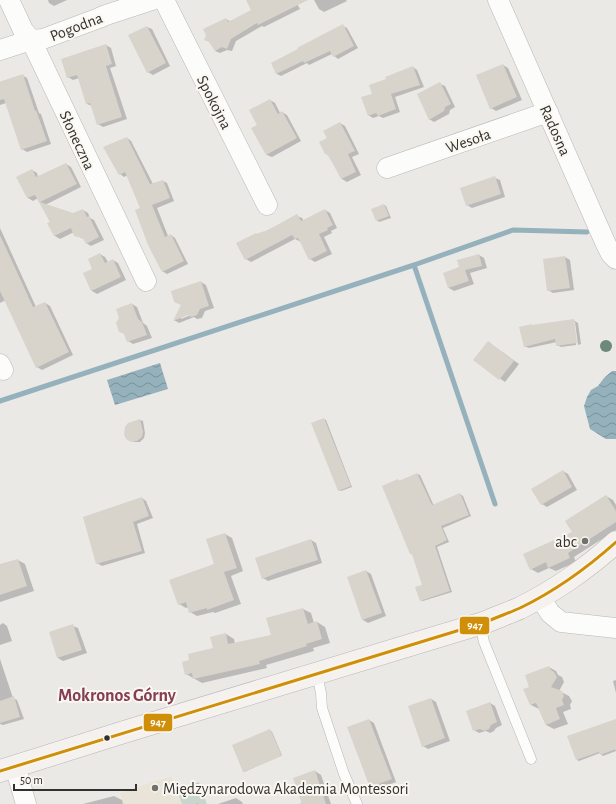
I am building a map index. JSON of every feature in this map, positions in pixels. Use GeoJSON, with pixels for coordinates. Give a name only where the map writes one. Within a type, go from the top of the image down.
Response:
{"type":"FeatureCollection","features":[{"type":"Feature","properties":{"kind":"street","name":"Słoneczna"},"geometry":{"type":"LineString","coordinates":[[9,0],[23,30],[31,40],[146,281]]}},
{"type":"Feature","properties":{"kind":"street","name":"Pogodna"},"geometry":{"type":"LineString","coordinates":[[0,50],[31,40],[43,39],[106,15],[152,0]]}},
{"type":"Feature","properties":{"kind":"street","name":"Spokojna"},"geometry":{"type":"LineString","coordinates":[[164,0],[267,205]]}},
{"type":"Feature","properties":{"kind":"street","name":"Radosna"},"geometry":{"type":"LineString","coordinates":[[498,0],[610,254],[616,259]]}},
{"type":"Feature","properties":{"kind":"street","name":"Wesoła"},"geometry":{"type":"LineString","coordinates":[[387,168],[548,112]]}},
{"type":"Feature","properties":{"kind":"street"},"geometry":{"type":"LineString","coordinates":[[26,804],[8,769],[124,732],[480,624],[520,608],[540,597],[585,567],[616,542]]}},
{"type":"Feature","properties":{"kind":"street"},"geometry":{"type":"LineString","coordinates":[[540,597],[550,614],[561,622],[616,628]]}},
{"type":"Feature","properties":{"kind":"lane"},"geometry":{"type":"LineString","coordinates":[[480,624],[484,642],[531,759]]}},
{"type":"Feature","properties":{"kind":"lane"},"geometry":{"type":"LineString","coordinates":[[317,674],[322,708],[344,774],[357,804]]}},
{"type":"Feature","properties":{"kind":"shaded area","name":"Międzynarodowa Akademia Montessori"},"geometry":{"type":"Polygon","coordinates":[[[172,776],[175,790],[197,786],[204,804],[123,804],[120,793],[172,776]]]}},
{"type":"Feature","properties":{"kind":"green space"},"geometry":{"type":"Polygon","coordinates":[[[199,782],[207,804],[182,804],[177,790],[199,782]]]}},
{"type":"Feature","properties":{"kind":"water"},"geometry":{"type":"Polygon","coordinates":[[[160,363],[168,389],[115,405],[107,380],[160,363]]]}},
{"type":"Feature","properties":{"kind":"water"},"geometry":{"type":"Polygon","coordinates":[[[612,371],[616,371],[616,439],[606,439],[590,429],[584,406],[591,390],[598,386],[612,371]]]}},
{"type":"Feature","properties":{"kind":"building"},"geometry":{"type":"Polygon","coordinates":[[[246,0],[308,0],[258,25],[257,23],[231,39],[227,49],[222,47],[215,51],[209,42],[204,40],[206,35],[203,29],[226,18],[228,22],[251,10],[246,0]]]}},
{"type":"Feature","properties":{"kind":"building"},"geometry":{"type":"Polygon","coordinates":[[[343,24],[354,46],[333,57],[330,51],[304,63],[303,61],[276,74],[271,63],[343,24]]]}},
{"type":"Feature","properties":{"kind":"building"},"geometry":{"type":"Polygon","coordinates":[[[147,26],[166,63],[147,73],[128,35],[147,26]]]}},
{"type":"Feature","properties":{"kind":"building"},"geometry":{"type":"Polygon","coordinates":[[[106,44],[112,64],[106,66],[122,117],[97,125],[90,103],[86,104],[77,75],[67,78],[61,59],[106,44]]]}},
{"type":"Feature","properties":{"kind":"building"},"geometry":{"type":"Polygon","coordinates":[[[503,64],[517,97],[490,109],[476,75],[503,64]]]}},
{"type":"Feature","properties":{"kind":"building"},"geometry":{"type":"Polygon","coordinates":[[[413,66],[420,85],[391,94],[396,109],[378,116],[376,113],[368,116],[361,97],[372,94],[369,85],[386,79],[385,77],[413,66]]]}},
{"type":"Feature","properties":{"kind":"building"},"geometry":{"type":"Polygon","coordinates":[[[23,74],[47,141],[21,150],[4,99],[0,100],[0,82],[23,74]]]}},
{"type":"Feature","properties":{"kind":"building"},"geometry":{"type":"Polygon","coordinates":[[[440,82],[451,104],[445,107],[444,111],[429,120],[417,94],[440,82]]]}},
{"type":"Feature","properties":{"kind":"building"},"geometry":{"type":"Polygon","coordinates":[[[270,99],[278,114],[282,111],[297,138],[266,155],[251,128],[257,125],[249,110],[270,99]]]}},
{"type":"Feature","properties":{"kind":"building"},"geometry":{"type":"Polygon","coordinates":[[[340,122],[355,151],[348,154],[356,172],[341,179],[319,142],[327,138],[323,131],[340,122]]]}},
{"type":"Feature","properties":{"kind":"building"},"geometry":{"type":"Polygon","coordinates":[[[127,137],[150,184],[163,180],[170,198],[152,205],[165,237],[171,234],[184,261],[162,272],[148,245],[135,210],[140,208],[125,172],[119,175],[103,147],[127,137]]]}},
{"type":"Feature","properties":{"kind":"building"},"geometry":{"type":"Polygon","coordinates":[[[66,163],[77,184],[40,202],[73,213],[83,209],[87,217],[89,216],[99,237],[86,244],[83,238],[74,236],[71,228],[54,236],[47,223],[50,222],[35,195],[27,198],[16,177],[32,169],[36,177],[66,163]]]}},
{"type":"Feature","properties":{"kind":"building"},"geometry":{"type":"Polygon","coordinates":[[[495,176],[501,194],[466,206],[460,188],[495,176]]]}},
{"type":"Feature","properties":{"kind":"building"},"geometry":{"type":"Polygon","coordinates":[[[384,204],[389,216],[376,221],[371,209],[384,204]]]}},
{"type":"Feature","properties":{"kind":"building"},"geometry":{"type":"Polygon","coordinates":[[[325,209],[333,225],[327,228],[328,230],[319,234],[327,251],[309,260],[298,238],[295,239],[292,235],[245,260],[236,243],[256,233],[268,230],[297,214],[301,221],[325,209]]]}},
{"type":"Feature","properties":{"kind":"building"},"geometry":{"type":"Polygon","coordinates":[[[0,235],[33,307],[45,302],[69,352],[36,368],[0,291],[0,235]]]}},
{"type":"Feature","properties":{"kind":"building"},"geometry":{"type":"Polygon","coordinates":[[[100,253],[105,263],[113,259],[121,277],[91,291],[83,273],[92,269],[88,259],[100,253]]]}},
{"type":"Feature","properties":{"kind":"building"},"geometry":{"type":"Polygon","coordinates":[[[479,254],[482,266],[465,270],[469,281],[448,288],[443,273],[459,267],[457,260],[479,254]]]}},
{"type":"Feature","properties":{"kind":"building"},"geometry":{"type":"Polygon","coordinates":[[[565,256],[570,288],[547,291],[543,259],[565,256]]]}},
{"type":"Feature","properties":{"kind":"building"},"geometry":{"type":"Polygon","coordinates":[[[201,281],[209,306],[200,309],[197,315],[191,317],[188,315],[173,321],[181,305],[174,302],[171,291],[201,281]]]}},
{"type":"Feature","properties":{"kind":"building"},"geometry":{"type":"Polygon","coordinates":[[[132,303],[138,319],[142,322],[147,335],[127,342],[124,334],[119,332],[116,323],[119,318],[116,309],[132,303]]]}},
{"type":"Feature","properties":{"kind":"building"},"geometry":{"type":"Polygon","coordinates":[[[574,319],[577,343],[556,346],[555,339],[524,347],[519,327],[574,319]]]}},
{"type":"Feature","properties":{"kind":"building"},"geometry":{"type":"Polygon","coordinates":[[[488,341],[514,361],[499,380],[473,360],[488,341]]]}},
{"type":"Feature","properties":{"kind":"building"},"geometry":{"type":"Polygon","coordinates":[[[324,418],[351,486],[338,491],[311,423],[324,418]]]}},
{"type":"Feature","properties":{"kind":"building"},"geometry":{"type":"Polygon","coordinates":[[[140,419],[143,432],[142,437],[137,441],[131,442],[126,439],[124,434],[125,427],[128,423],[140,419]]]}},
{"type":"Feature","properties":{"kind":"building"},"geometry":{"type":"Polygon","coordinates":[[[563,470],[572,487],[541,505],[531,489],[563,470]]]}},
{"type":"Feature","properties":{"kind":"building"},"geometry":{"type":"Polygon","coordinates":[[[417,473],[432,505],[460,493],[469,515],[441,526],[447,540],[435,546],[450,591],[420,601],[415,587],[422,585],[412,554],[410,554],[382,486],[398,479],[399,481],[417,473]]]}},
{"type":"Feature","properties":{"kind":"building"},"geometry":{"type":"Polygon","coordinates":[[[606,495],[616,511],[616,522],[568,553],[570,558],[548,568],[546,562],[530,570],[523,554],[572,532],[565,521],[606,495]]]}},
{"type":"Feature","properties":{"kind":"building"},"geometry":{"type":"Polygon","coordinates":[[[142,497],[149,516],[133,522],[142,551],[96,564],[83,517],[142,497]]]}},
{"type":"Feature","properties":{"kind":"building"},"geometry":{"type":"Polygon","coordinates":[[[225,533],[237,568],[224,572],[234,600],[207,610],[207,608],[189,613],[186,602],[178,605],[169,580],[214,564],[206,539],[225,533]]]}},
{"type":"Feature","properties":{"kind":"building"},"geometry":{"type":"Polygon","coordinates":[[[311,539],[318,560],[262,579],[255,558],[311,539]]]}},
{"type":"Feature","properties":{"kind":"building"},"geometry":{"type":"Polygon","coordinates":[[[18,559],[27,586],[0,595],[0,564],[18,559]]]}},
{"type":"Feature","properties":{"kind":"building"},"geometry":{"type":"Polygon","coordinates":[[[366,570],[382,613],[362,620],[347,577],[366,570]]]}},
{"type":"Feature","properties":{"kind":"building"},"geometry":{"type":"Polygon","coordinates":[[[303,608],[308,624],[317,621],[322,639],[306,644],[307,646],[259,661],[260,664],[193,679],[192,673],[185,675],[182,662],[189,660],[188,654],[213,648],[210,637],[226,633],[228,644],[271,635],[266,618],[303,608]]]}},
{"type":"Feature","properties":{"kind":"building"},"geometry":{"type":"Polygon","coordinates":[[[73,624],[82,650],[57,658],[49,632],[73,624]]]}},
{"type":"Feature","properties":{"kind":"building"},"geometry":{"type":"Polygon","coordinates":[[[549,666],[557,677],[551,687],[562,691],[564,696],[562,700],[564,705],[556,708],[560,719],[546,725],[536,703],[530,705],[523,689],[529,687],[525,675],[549,666]]]}},
{"type":"Feature","properties":{"kind":"building"},"geometry":{"type":"Polygon","coordinates":[[[14,696],[20,717],[0,723],[0,701],[14,696]]]}},
{"type":"Feature","properties":{"kind":"building"},"geometry":{"type":"Polygon","coordinates":[[[431,698],[445,738],[422,747],[408,706],[431,698]]]}},
{"type":"Feature","properties":{"kind":"building"},"geometry":{"type":"Polygon","coordinates":[[[490,702],[497,722],[491,725],[489,729],[484,731],[480,729],[473,731],[466,711],[490,702]]]}},
{"type":"Feature","properties":{"kind":"building"},"geometry":{"type":"Polygon","coordinates":[[[369,719],[392,779],[370,787],[347,727],[369,719]]]}},
{"type":"Feature","properties":{"kind":"building"},"geometry":{"type":"Polygon","coordinates":[[[616,719],[616,749],[600,755],[599,752],[576,760],[567,736],[616,719]]]}},
{"type":"Feature","properties":{"kind":"building"},"geometry":{"type":"Polygon","coordinates":[[[270,729],[282,756],[243,772],[232,745],[270,729]]]}},
{"type":"Feature","properties":{"kind":"building"},"geometry":{"type":"Polygon","coordinates":[[[315,770],[326,804],[302,804],[293,778],[315,770]]]}},
{"type":"Feature","properties":{"kind":"waterway"},"geometry":{"type":"LineString","coordinates":[[0,401],[414,265],[513,230],[587,232]]}},
{"type":"Feature","properties":{"kind":"waterway"},"geometry":{"type":"LineString","coordinates":[[414,265],[495,504]]}},
{"type":"Feature","properties":{"kind":"transit line","name":"947"},"geometry":{"type":"LineString","coordinates":[[0,771],[486,622],[520,608],[558,587],[594,561],[616,542]]}},
{"type":"Feature","properties":{"kind":"place","name":"abc"},"geometry":{"type":"Point","coordinates":[585,541]}},
{"type":"Feature","properties":{"kind":"place","name":"Międzynarodowa Akademia Montessori"},"geometry":{"type":"Point","coordinates":[155,788]}},
{"type":"Feature","properties":{"kind":"district","name":"Mokronos Górny"},"geometry":{"type":"Point","coordinates":[117,695]}}]}
